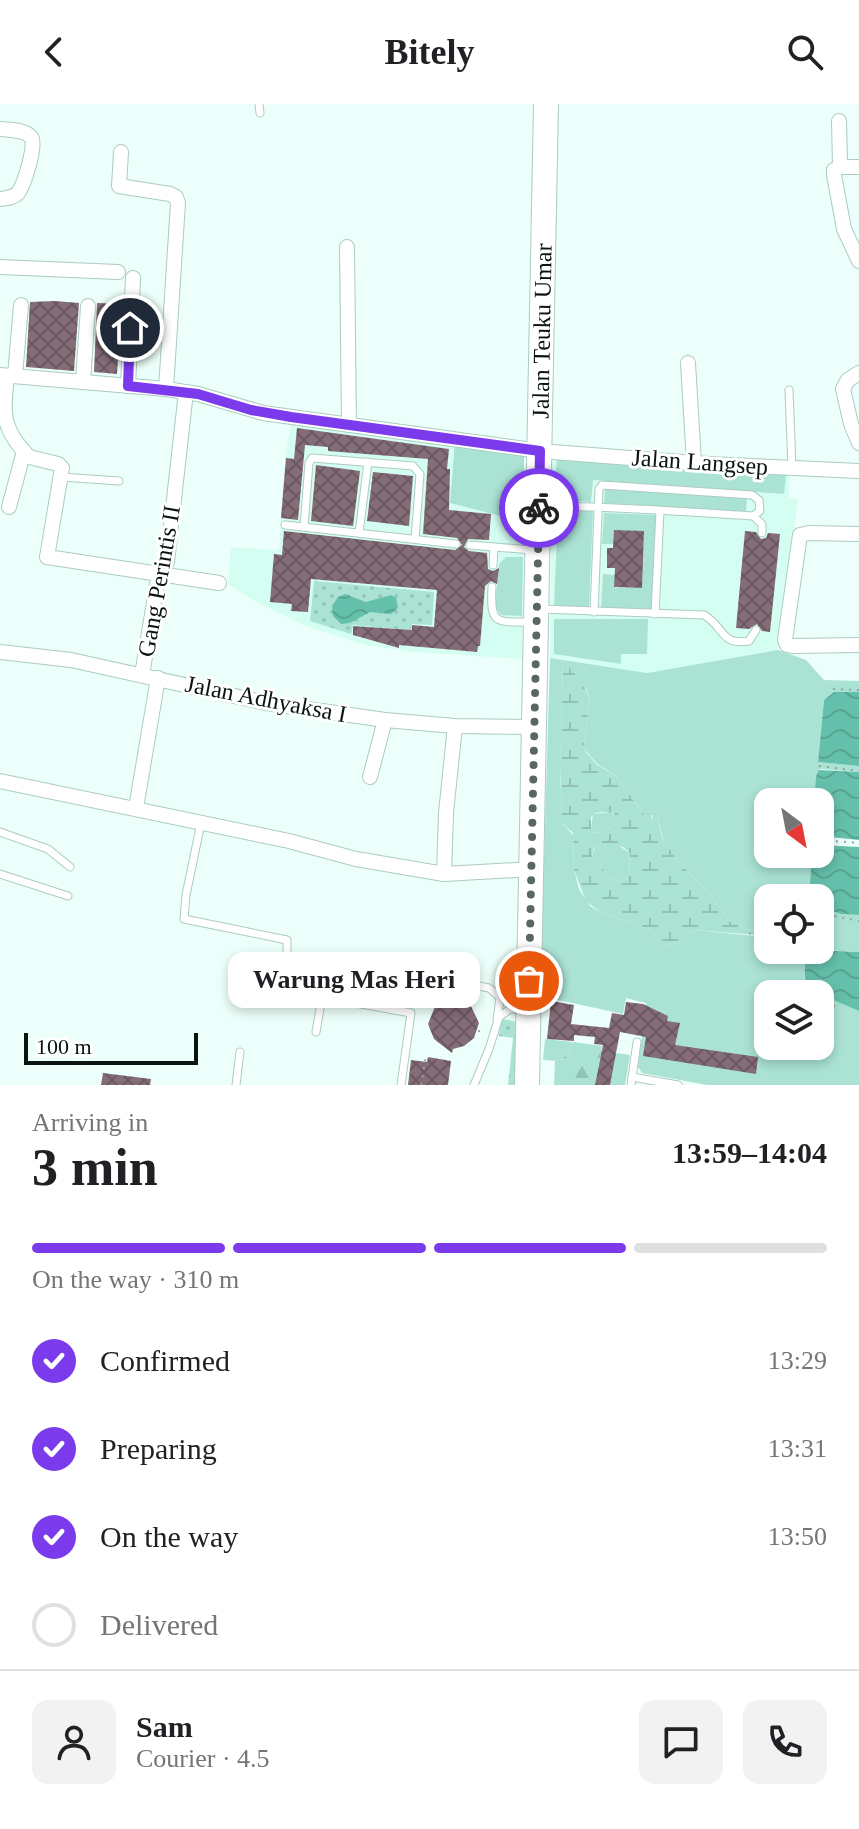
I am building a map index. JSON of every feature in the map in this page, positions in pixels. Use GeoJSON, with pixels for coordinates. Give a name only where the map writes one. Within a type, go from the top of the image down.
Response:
{"type":"FeatureCollection","features":[{"type":"Feature","properties":{"kind":"highway","name":"Jalan Teuku Umar"},"geometry":{"type":"LineString","coordinates":[[527,1085],[546,104]]}},
{"type":"Feature","properties":{"kind":"street"},"geometry":{"type":"LineString","coordinates":[[839,121],[840,167]]}},
{"type":"Feature","properties":{"kind":"street"},"geometry":{"type":"LineString","coordinates":[[0,129],[27,134],[34,147],[18,192],[12,197],[0,199]]}},
{"type":"Feature","properties":{"kind":"street"},"geometry":{"type":"LineString","coordinates":[[121,152],[119,186],[170,194],[178,203],[166,389]]}},
{"type":"Feature","properties":{"kind":"street"},"geometry":{"type":"LineString","coordinates":[[859,167],[834,170],[844,229],[854,236],[859,261]]}},
{"type":"Feature","properties":{"kind":"street"},"geometry":{"type":"LineString","coordinates":[[347,247],[349,425]]}},
{"type":"Feature","properties":{"kind":"street"},"geometry":{"type":"LineString","coordinates":[[0,267],[118,272]]}},
{"type":"Feature","properties":{"kind":"street"},"geometry":{"type":"LineString","coordinates":[[128,386],[133,278]]}},
{"type":"Feature","properties":{"kind":"street"},"geometry":{"type":"LineString","coordinates":[[21,305],[7,376],[4,418],[32,459],[61,466],[46,556],[219,583]]}},
{"type":"Feature","properties":{"kind":"street"},"geometry":{"type":"LineString","coordinates":[[83,382],[88,306]]}},
{"type":"Feature","properties":{"kind":"street"},"geometry":{"type":"LineString","coordinates":[[688,363],[694,463]]}},
{"type":"Feature","properties":{"kind":"street"},"geometry":{"type":"LineString","coordinates":[[859,373],[848,380],[843,389],[859,443]]}},
{"type":"Feature","properties":{"kind":"street","name":"Jalan Langsep"},"geometry":{"type":"LineString","coordinates":[[7,376],[166,389],[263,413],[540,451],[859,471]]}},
{"type":"Feature","properties":{"kind":"street","name":"Gang Perintis II"},"geometry":{"type":"LineString","coordinates":[[142,675],[157,584],[167,562],[186,392]]}},
{"type":"Feature","properties":{"kind":"street"},"geometry":{"type":"LineString","coordinates":[[9,507],[24,451]]}},
{"type":"Feature","properties":{"kind":"street"},"geometry":{"type":"LineString","coordinates":[[859,534],[800,535],[785,638],[786,643],[792,646],[859,645]]}},
{"type":"Feature","properties":{"kind":"street","name":"Jalan Adhyaksa I"},"geometry":{"type":"LineString","coordinates":[[0,652],[71,660],[266,703],[385,720],[455,726],[535,727]]}},
{"type":"Feature","properties":{"kind":"street"},"geometry":{"type":"LineString","coordinates":[[136,808],[158,678]]}},
{"type":"Feature","properties":{"kind":"street"},"geometry":{"type":"LineString","coordinates":[[370,777],[385,720]]}},
{"type":"Feature","properties":{"kind":"street"},"geometry":{"type":"LineString","coordinates":[[444,874],[446,813],[455,726]]}},
{"type":"Feature","properties":{"kind":"street"},"geometry":{"type":"LineString","coordinates":[[0,781],[289,841],[356,859],[444,874],[533,869]]}},
{"type":"Feature","properties":{"kind":"lane"},"geometry":{"type":"LineString","coordinates":[[789,390],[792,469]]}},
{"type":"Feature","properties":{"kind":"lane"},"geometry":{"type":"LineString","coordinates":[[304,527],[310,460],[315,457],[413,466],[419,470],[415,539]]}},
{"type":"Feature","properties":{"kind":"lane"},"geometry":{"type":"LineString","coordinates":[[359,533],[368,462]]}},
{"type":"Feature","properties":{"kind":"lane"},"geometry":{"type":"LineString","coordinates":[[61,477],[119,481]]}},
{"type":"Feature","properties":{"kind":"lane"},"geometry":{"type":"LineString","coordinates":[[594,612],[599,489],[605,484],[755,496],[760,503],[760,511],[753,516]]}},
{"type":"Feature","properties":{"kind":"lane"},"geometry":{"type":"LineString","coordinates":[[539,506],[753,516],[762,524],[762,533]]}},
{"type":"Feature","properties":{"kind":"lane"},"geometry":{"type":"LineString","coordinates":[[655,614],[660,511]]}},
{"type":"Feature","properties":{"kind":"lane"},"geometry":{"type":"LineString","coordinates":[[285,525],[456,544]]}},
{"type":"Feature","properties":{"kind":"lane"},"geometry":{"type":"LineString","coordinates":[[470,545],[538,550]]}},
{"type":"Feature","properties":{"kind":"lane"},"geometry":{"type":"LineString","coordinates":[[493,565],[494,548]]}},
{"type":"Feature","properties":{"kind":"lane"},"geometry":{"type":"LineString","coordinates":[[492,587],[491,610],[495,618],[507,622],[537,616],[594,612],[704,615],[732,642],[749,641],[756,630]]}},
{"type":"Feature","properties":{"kind":"lane"},"geometry":{"type":"LineString","coordinates":[[201,823],[184,919],[287,940],[287,963],[326,972],[316,1032]]}},
{"type":"Feature","properties":{"kind":"lane"},"geometry":{"type":"LineString","coordinates":[[0,832],[48,849],[70,867]]}},
{"type":"Feature","properties":{"kind":"lane"},"geometry":{"type":"LineString","coordinates":[[0,874],[68,896]]}},
{"type":"Feature","properties":{"kind":"lane"},"geometry":{"type":"LineString","coordinates":[[366,964],[489,988],[500,997],[489,1049],[474,1085]]}},
{"type":"Feature","properties":{"kind":"lane"},"geometry":{"type":"LineString","coordinates":[[322,997],[412,1013],[401,1085]]}},
{"type":"Feature","properties":{"kind":"lane"},"geometry":{"type":"LineString","coordinates":[[497,1020],[510,1009],[529,1009]]}},
{"type":"Feature","properties":{"kind":"lane"},"geometry":{"type":"LineString","coordinates":[[637,1042],[631,1081],[678,1085]]}},
{"type":"Feature","properties":{"kind":"lane"},"geometry":{"type":"LineString","coordinates":[[236,1085],[240,1052]]}},
{"type":"Feature","properties":{"kind":"path"},"geometry":{"type":"LineString","coordinates":[[833,689],[859,690]]}},
{"type":"Feature","properties":{"kind":"path"},"geometry":{"type":"LineString","coordinates":[[819,766],[859,771]]}},
{"type":"Feature","properties":{"kind":"path"},"geometry":{"type":"LineString","coordinates":[[834,841],[859,843]]}},
{"type":"Feature","properties":{"kind":"path"},"geometry":{"type":"LineString","coordinates":[[834,916],[859,921]]}},
{"type":"Feature","properties":{"kind":"path"},"geometry":{"type":"LineString","coordinates":[[421,1085],[426,1056]]}},
{"type":"Feature","properties":{"kind":"shaded area"},"geometry":{"type":"Polygon","coordinates":[[[291,424],[455,441],[450,503],[524,522],[522,659],[413,652],[366,645],[308,627],[256,602],[228,584],[231,547],[279,550],[285,458],[291,424]]]}},
{"type":"Feature","properties":{"kind":"shaded area"},"geometry":{"type":"Polygon","coordinates":[[[552,457],[789,474],[789,497],[798,500],[778,650],[647,673],[550,658],[552,457]]]}},
{"type":"Feature","properties":{"kind":"green space"},"geometry":{"type":"Polygon","coordinates":[[[455,441],[524,454],[524,522],[450,503],[455,441]]]}},
{"type":"Feature","properties":{"kind":"green space"},"geometry":{"type":"Polygon","coordinates":[[[557,459],[786,475],[784,494],[593,480],[591,502],[554,499],[557,459]]]}},
{"type":"Feature","properties":{"kind":"green space"},"geometry":{"type":"Polygon","coordinates":[[[605,488],[747,498],[746,512],[604,503],[605,488]]]}},
{"type":"Feature","properties":{"kind":"green space"},"geometry":{"type":"Polygon","coordinates":[[[558,510],[593,511],[589,608],[554,607],[558,510]]]}},
{"type":"Feature","properties":{"kind":"green space"},"geometry":{"type":"Polygon","coordinates":[[[604,513],[656,515],[652,609],[601,608],[603,574],[615,575],[615,588],[642,588],[644,532],[615,530],[614,544],[602,544],[604,513]]]}},
{"type":"Feature","properties":{"kind":"green space"},"geometry":{"type":"Polygon","coordinates":[[[506,557],[523,557],[522,616],[501,615],[495,607],[499,564],[506,557]]]}},
{"type":"Feature","properties":{"kind":"green space"},"geometry":{"type":"Polygon","coordinates":[[[314,581],[434,592],[432,625],[412,624],[411,630],[353,625],[351,634],[310,621],[314,581]]]}},
{"type":"Feature","properties":{"kind":"green space"},"geometry":{"type":"Polygon","coordinates":[[[554,619],[648,619],[647,654],[621,654],[621,664],[554,654],[554,619]]]}},
{"type":"Feature","properties":{"kind":"green space"},"geometry":{"type":"Polygon","coordinates":[[[778,650],[806,660],[824,680],[859,681],[859,692],[834,692],[824,700],[818,762],[859,766],[859,772],[820,769],[815,788],[754,788],[754,868],[811,868],[810,884],[754,884],[754,931],[729,921],[713,898],[664,843],[657,816],[652,815],[648,820],[616,776],[596,763],[586,751],[584,741],[590,700],[586,688],[563,661],[560,775],[564,825],[573,835],[574,870],[579,889],[590,906],[650,930],[662,946],[681,941],[686,934],[695,930],[754,936],[754,964],[806,964],[804,980],[754,980],[754,1060],[834,1060],[834,1000],[859,1011],[859,1085],[707,1085],[642,1073],[638,1067],[646,1003],[626,998],[623,1014],[540,996],[550,658],[647,673],[778,650]]]}},
{"type":"Feature","properties":{"kind":"green space"},"geometry":{"type":"Polygon","coordinates":[[[563,660],[584,685],[590,700],[584,741],[586,752],[596,764],[616,776],[648,820],[654,814],[657,816],[662,838],[676,859],[713,898],[729,921],[754,931],[754,935],[695,930],[686,934],[681,941],[662,946],[650,930],[600,912],[586,901],[574,870],[573,833],[562,819],[563,660]],[[595,813],[591,817],[591,828],[595,833],[604,832],[616,823],[614,813],[595,813]],[[607,843],[594,847],[592,856],[610,878],[622,883],[629,877],[630,853],[623,847],[607,843]]]}},
{"type":"Feature","properties":{"kind":"green space"},"geometry":{"type":"Polygon","coordinates":[[[611,812],[617,817],[616,823],[604,832],[595,833],[591,828],[593,814],[611,812]]]}},
{"type":"Feature","properties":{"kind":"green space"},"geometry":{"type":"Polygon","coordinates":[[[616,844],[630,853],[629,877],[622,883],[610,878],[592,856],[595,846],[616,844]]]}},
{"type":"Feature","properties":{"kind":"green space"},"geometry":{"type":"Polygon","coordinates":[[[834,912],[859,915],[859,952],[834,951],[834,912]]]}},
{"type":"Feature","properties":{"kind":"green space"},"geometry":{"type":"Polygon","coordinates":[[[503,1019],[521,1023],[517,1085],[508,1085],[513,1038],[499,1036],[503,1019]]]}},
{"type":"Feature","properties":{"kind":"green space"},"geometry":{"type":"Polygon","coordinates":[[[545,1039],[573,1042],[567,1056],[560,1061],[543,1060],[545,1039]]]}},
{"type":"Feature","properties":{"kind":"green space"},"geometry":{"type":"Polygon","coordinates":[[[573,1042],[602,1046],[595,1085],[554,1085],[555,1061],[567,1056],[573,1042]]]}},
{"type":"Feature","properties":{"kind":"green space"},"geometry":{"type":"Polygon","coordinates":[[[601,1051],[630,1055],[625,1085],[595,1085],[601,1051]]]}},
{"type":"Feature","properties":{"kind":"water"},"geometry":{"type":"Polygon","coordinates":[[[345,594],[366,602],[391,595],[396,598],[398,608],[391,614],[370,612],[350,623],[341,624],[333,616],[332,606],[338,597],[345,594]]]}},
{"type":"Feature","properties":{"kind":"water"},"geometry":{"type":"Polygon","coordinates":[[[834,692],[859,692],[859,766],[818,762],[824,700],[834,692]]]}},
{"type":"Feature","properties":{"kind":"water"},"geometry":{"type":"Polygon","coordinates":[[[819,770],[859,772],[859,840],[834,837],[834,788],[815,788],[819,770]]]}},
{"type":"Feature","properties":{"kind":"water"},"geometry":{"type":"Polygon","coordinates":[[[834,846],[859,847],[859,915],[834,912],[834,884],[810,884],[811,868],[834,868],[834,846]]]}},
{"type":"Feature","properties":{"kind":"water"},"geometry":{"type":"Polygon","coordinates":[[[834,951],[859,952],[859,1011],[834,1000],[834,980],[805,980],[805,965],[834,964],[834,951]]]}},
{"type":"Feature","properties":{"kind":"building"},"geometry":{"type":"Polygon","coordinates":[[[30,302],[79,303],[74,371],[26,367],[30,302]]]}},
{"type":"Feature","properties":{"kind":"building"},"geometry":{"type":"Polygon","coordinates":[[[97,303],[122,304],[117,374],[94,372],[97,303]]]}},
{"type":"Feature","properties":{"kind":"building"},"geometry":{"type":"Polygon","coordinates":[[[297,428],[449,449],[449,510],[491,514],[489,540],[468,539],[464,547],[469,551],[487,553],[488,569],[493,571],[499,568],[497,584],[491,581],[485,586],[477,652],[399,645],[399,648],[353,635],[353,626],[412,630],[412,625],[434,627],[437,590],[311,579],[308,612],[291,611],[292,604],[270,602],[274,554],[282,555],[284,531],[455,550],[462,545],[457,538],[423,534],[428,459],[328,451],[328,447],[305,445],[298,520],[281,518],[286,458],[294,459],[297,428]]]}},
{"type":"Feature","properties":{"kind":"building"},"geometry":{"type":"Polygon","coordinates":[[[316,465],[360,471],[353,526],[311,521],[316,465]]]}},
{"type":"Feature","properties":{"kind":"building"},"geometry":{"type":"Polygon","coordinates":[[[373,472],[413,476],[409,526],[367,521],[373,472]]]}},
{"type":"Feature","properties":{"kind":"building"},"geometry":{"type":"Polygon","coordinates":[[[614,530],[644,531],[642,588],[614,587],[615,568],[607,568],[607,548],[613,548],[614,530]]]}},
{"type":"Feature","properties":{"kind":"building"},"geometry":{"type":"Polygon","coordinates":[[[745,531],[756,532],[761,539],[766,538],[768,533],[780,534],[770,632],[762,631],[757,624],[749,629],[736,628],[745,531]]]}},
{"type":"Feature","properties":{"kind":"building"},"geometry":{"type":"Polygon","coordinates":[[[420,981],[426,997],[409,1003],[402,984],[420,981]]]}},
{"type":"Feature","properties":{"kind":"building"},"geometry":{"type":"Polygon","coordinates":[[[451,998],[470,1004],[479,1023],[474,1038],[464,1046],[453,1049],[452,1053],[434,1039],[428,1024],[436,1004],[451,998]]]}},
{"type":"Feature","properties":{"kind":"building"},"geometry":{"type":"Polygon","coordinates":[[[551,1001],[574,1005],[571,1024],[609,1028],[612,1013],[624,1015],[626,1002],[643,1004],[668,1016],[667,1021],[680,1023],[675,1045],[754,1056],[754,1060],[758,1060],[756,1074],[643,1056],[646,1037],[620,1032],[610,1085],[595,1085],[603,1045],[594,1044],[595,1037],[574,1035],[574,1041],[547,1039],[551,1001]]]}},
{"type":"Feature","properties":{"kind":"building"},"geometry":{"type":"Polygon","coordinates":[[[428,1057],[451,1061],[448,1085],[408,1085],[411,1060],[427,1062],[428,1057]]]}},
{"type":"Feature","properties":{"kind":"building"},"geometry":{"type":"Polygon","coordinates":[[[103,1073],[151,1079],[150,1085],[101,1085],[103,1073]]]}},
{"type":"Feature","properties":{"kind":"way so far"},"geometry":{"type":"LineString","coordinates":[[529,981],[539,508]]}},
{"type":"Feature","properties":{"kind":"place","name":"Warung Mas Heri"},"geometry":{"type":"Point","coordinates":[529,981]}},
{"type":"Feature","properties":{"kind":"route"},"geometry":{"type":"LineString","coordinates":[[130,328],[128,386],[198,394],[263,413],[540,451],[539,508]]}}]}
